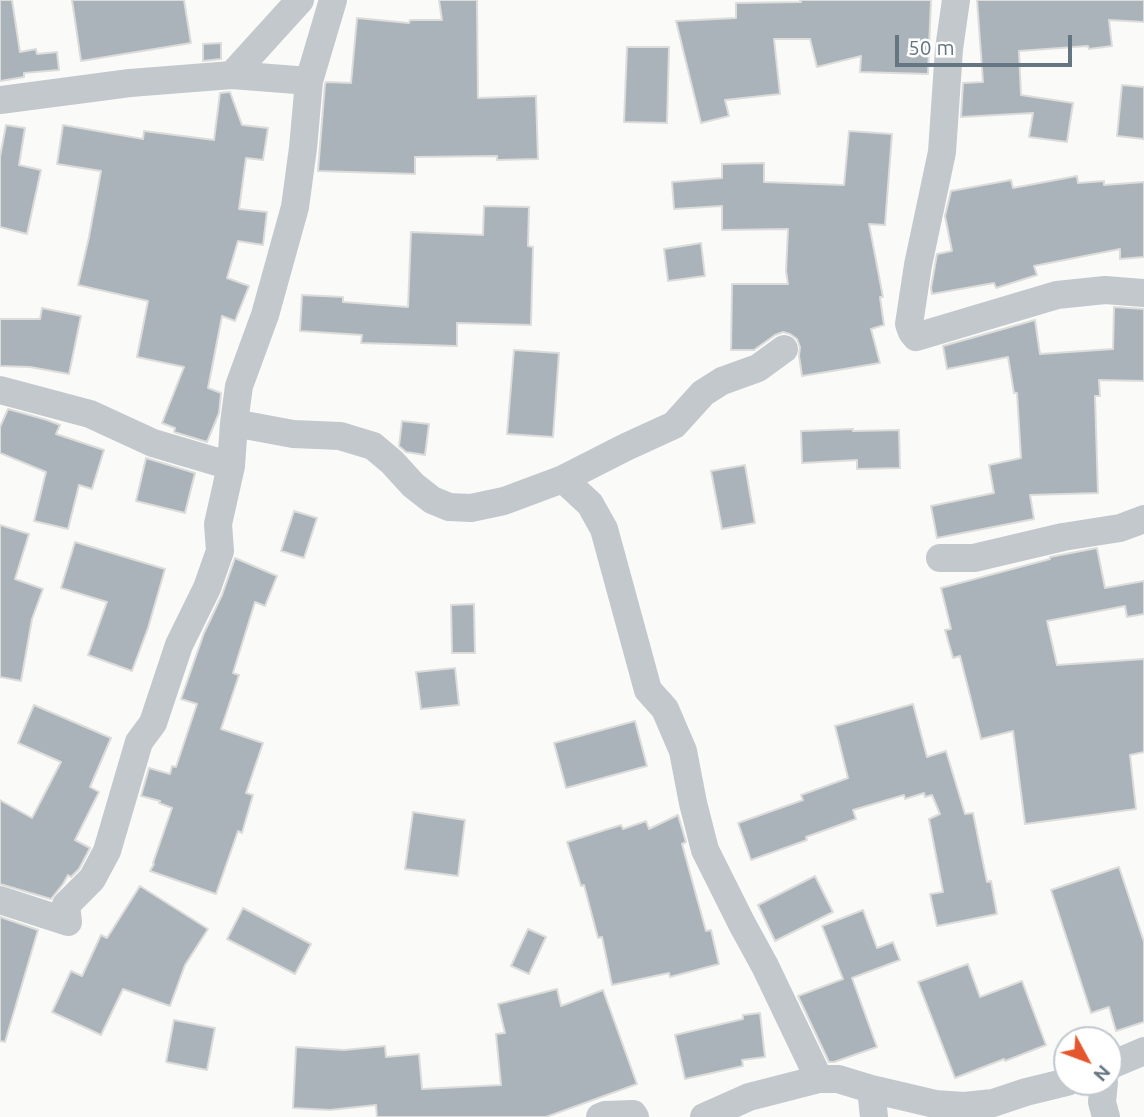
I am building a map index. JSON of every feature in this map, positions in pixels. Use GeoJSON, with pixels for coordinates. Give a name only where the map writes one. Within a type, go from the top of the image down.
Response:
{"type":"FeatureCollection","features":[{"type":"Feature","properties":{"kind":"street"},"geometry":{"type":"LineString","coordinates":[[232,75],[300,0]]}},
{"type":"Feature","properties":{"kind":"street"},"geometry":{"type":"LineString","coordinates":[[0,900],[68,922],[66,905],[92,879],[107,851],[139,743],[153,723],[179,645],[207,588],[220,551],[218,524],[231,466],[239,386],[265,315],[295,207],[309,81],[333,0]]}},
{"type":"Feature","properties":{"kind":"street"},"geometry":{"type":"LineString","coordinates":[[956,0],[949,49],[942,152],[918,265],[909,324],[912,332],[916,337],[1057,295],[1105,290],[1144,293]]}},
{"type":"Feature","properties":{"kind":"street"},"geometry":{"type":"LineString","coordinates":[[0,100],[130,83],[232,75],[309,81]]}},
{"type":"Feature","properties":{"kind":"street"},"geometry":{"type":"LineString","coordinates":[[234,423],[293,434],[340,436],[373,446],[432,500],[449,507],[471,508],[504,501],[563,479],[674,425],[703,393],[722,381],[758,368],[784,349]]}},
{"type":"Feature","properties":{"kind":"street"},"geometry":{"type":"LineString","coordinates":[[0,390],[90,414],[153,443],[231,466]]}},
{"type":"Feature","properties":{"kind":"street"},"geometry":{"type":"LineString","coordinates":[[563,479],[590,504],[604,530],[648,690],[665,709],[683,751],[692,803],[705,850],[765,965],[819,1079]]}},
{"type":"Feature","properties":{"kind":"street"},"geometry":{"type":"LineString","coordinates":[[940,558],[974,558],[1063,537],[1120,528],[1144,519]]}},
{"type":"Feature","properties":{"kind":"street"},"geometry":{"type":"LineString","coordinates":[[1123,1060],[1144,1051]]}},
{"type":"Feature","properties":{"kind":"street"},"geometry":{"type":"LineString","coordinates":[[704,1117],[748,1097],[819,1079],[838,1079],[935,1104],[964,1106],[993,1103],[1053,1085]]}},
{"type":"Feature","properties":{"kind":"street"},"geometry":{"type":"LineString","coordinates":[[871,1089],[874,1117]]}},
{"type":"Feature","properties":{"kind":"street"},"geometry":{"type":"LineString","coordinates":[[604,1116],[633,1114],[635,1117]]}},
{"type":"Feature","properties":{"kind":"building"},"geometry":{"type":"Polygon","coordinates":[[[0,0],[12,0],[20,52],[36,49],[37,54],[57,52],[59,70],[24,73],[24,77],[0,81],[0,0]]]}},
{"type":"Feature","properties":{"kind":"building"},"geometry":{"type":"Polygon","coordinates":[[[72,0],[184,0],[191,43],[81,61],[72,0]]]}},
{"type":"Feature","properties":{"kind":"building"},"geometry":{"type":"Polygon","coordinates":[[[439,0],[477,0],[478,98],[536,96],[538,159],[497,160],[497,156],[415,157],[415,174],[318,171],[325,84],[351,83],[357,18],[409,23],[410,20],[442,20],[439,0]]]}},
{"type":"Feature","properties":{"kind":"building"},"geometry":{"type":"Polygon","coordinates":[[[800,0],[931,0],[928,74],[860,72],[861,56],[817,67],[810,39],[774,39],[780,94],[725,100],[729,116],[701,123],[676,21],[736,18],[736,3],[801,2],[800,0]]]}},
{"type":"Feature","properties":{"kind":"building"},"geometry":{"type":"Polygon","coordinates":[[[977,0],[1144,0],[1144,22],[1109,20],[1112,46],[1019,51],[1021,95],[1073,103],[1067,142],[1029,137],[1033,113],[961,117],[963,83],[983,82],[977,0]]]}},
{"type":"Feature","properties":{"kind":"building"},"geometry":{"type":"Polygon","coordinates":[[[221,43],[221,59],[203,61],[203,44],[221,43]]]}},
{"type":"Feature","properties":{"kind":"building"},"geometry":{"type":"Polygon","coordinates":[[[627,47],[669,47],[667,123],[624,122],[627,47]]]}},
{"type":"Feature","properties":{"kind":"building"},"geometry":{"type":"Polygon","coordinates":[[[1122,85],[1144,87],[1144,139],[1117,136],[1122,85]]]}},
{"type":"Feature","properties":{"kind":"building"},"geometry":{"type":"Polygon","coordinates":[[[230,92],[242,125],[268,128],[263,160],[246,158],[239,209],[267,212],[263,245],[238,241],[227,278],[249,286],[235,321],[222,316],[208,388],[221,393],[219,413],[207,442],[174,432],[175,428],[162,423],[184,367],[137,357],[148,301],[78,285],[101,171],[57,164],[63,125],[143,139],[144,131],[214,140],[220,93],[230,92]]]}},
{"type":"Feature","properties":{"kind":"building"},"geometry":{"type":"Polygon","coordinates":[[[6,125],[25,128],[19,165],[41,170],[27,234],[0,227],[0,157],[6,125]]]}},
{"type":"Feature","properties":{"kind":"building"},"geometry":{"type":"Polygon","coordinates":[[[849,131],[892,134],[885,225],[869,224],[883,297],[880,297],[884,325],[871,329],[880,363],[802,376],[800,347],[797,339],[790,334],[783,332],[775,335],[754,350],[731,350],[732,284],[788,284],[788,229],[722,230],[722,206],[674,209],[672,182],[722,178],[722,164],[764,163],[764,182],[844,185],[849,131]]]}},
{"type":"Feature","properties":{"kind":"building"},"geometry":{"type":"Polygon","coordinates":[[[1077,176],[1078,183],[1104,181],[1104,185],[1144,182],[1144,257],[1120,259],[1120,249],[1034,266],[1037,275],[996,288],[994,283],[932,294],[937,254],[952,251],[945,216],[951,191],[1011,180],[1013,188],[1077,176]]]}},
{"type":"Feature","properties":{"kind":"building"},"geometry":{"type":"Polygon","coordinates":[[[484,206],[529,207],[528,246],[533,247],[531,325],[457,323],[457,346],[361,343],[362,335],[300,331],[302,295],[343,297],[343,302],[408,307],[411,232],[483,235],[484,206]]]}},
{"type":"Feature","properties":{"kind":"building"},"geometry":{"type":"Polygon","coordinates":[[[701,243],[705,276],[668,281],[664,249],[701,243]]]}},
{"type":"Feature","properties":{"kind":"building"},"geometry":{"type":"Polygon","coordinates":[[[1114,307],[1144,309],[1144,381],[1099,380],[1100,396],[1095,396],[1098,493],[1030,495],[1034,519],[937,538],[931,506],[994,493],[989,465],[1021,458],[1017,393],[1014,393],[1008,357],[947,369],[943,346],[1035,320],[1040,354],[1113,349],[1114,307]]]}},
{"type":"Feature","properties":{"kind":"building"},"geometry":{"type":"Polygon","coordinates":[[[42,308],[81,316],[69,374],[30,367],[0,366],[0,319],[40,319],[42,308]]]}},
{"type":"Feature","properties":{"kind":"building"},"geometry":{"type":"Polygon","coordinates":[[[514,350],[559,353],[553,437],[507,434],[514,350]]]}},
{"type":"Feature","properties":{"kind":"building"},"geometry":{"type":"Polygon","coordinates":[[[8,409],[60,425],[56,434],[104,450],[92,489],[79,485],[68,529],[34,521],[46,472],[0,453],[0,427],[8,409]]]}},
{"type":"Feature","properties":{"kind":"building"},"geometry":{"type":"Polygon","coordinates":[[[402,421],[429,424],[425,455],[406,452],[399,446],[402,421]]]}},
{"type":"Feature","properties":{"kind":"building"},"geometry":{"type":"Polygon","coordinates":[[[899,430],[900,468],[857,469],[857,460],[802,463],[801,431],[899,430]]]}},
{"type":"Feature","properties":{"kind":"building"},"geometry":{"type":"Polygon","coordinates":[[[146,458],[195,473],[185,513],[136,501],[146,458]]]}},
{"type":"Feature","properties":{"kind":"building"},"geometry":{"type":"Polygon","coordinates":[[[745,465],[755,523],[722,529],[711,471],[745,465]]]}},
{"type":"Feature","properties":{"kind":"building"},"geometry":{"type":"Polygon","coordinates":[[[294,511],[317,518],[304,558],[281,551],[294,511]]]}},
{"type":"Feature","properties":{"kind":"building"},"geometry":{"type":"Polygon","coordinates":[[[0,525],[29,534],[15,579],[43,589],[32,619],[21,681],[0,677],[0,525]]]}},
{"type":"Feature","properties":{"kind":"building"},"geometry":{"type":"Polygon","coordinates":[[[75,542],[165,569],[132,671],[88,655],[107,602],[61,588],[75,542]]]}},
{"type":"Feature","properties":{"kind":"building"},"geometry":{"type":"Polygon","coordinates":[[[1097,548],[1105,588],[1144,581],[1144,614],[1127,617],[1125,606],[1047,621],[1057,665],[1144,659],[1144,752],[1130,755],[1136,809],[1025,824],[1013,731],[981,739],[960,656],[953,658],[945,630],[951,629],[941,588],[1050,557],[1097,548]]]}},
{"type":"Feature","properties":{"kind":"building"},"geometry":{"type":"Polygon","coordinates":[[[235,558],[277,576],[265,606],[255,602],[233,673],[239,675],[221,729],[263,743],[246,793],[253,795],[242,833],[238,831],[216,894],[150,871],[172,808],[159,803],[160,801],[141,796],[149,768],[170,774],[172,766],[176,767],[197,704],[181,699],[204,633],[222,595],[235,558]]]}},
{"type":"Feature","properties":{"kind":"building"},"geometry":{"type":"Polygon","coordinates":[[[474,604],[475,653],[452,653],[451,605],[474,604]]]}},
{"type":"Feature","properties":{"kind":"building"},"geometry":{"type":"Polygon","coordinates":[[[455,668],[459,705],[421,709],[416,672],[455,668]]]}},
{"type":"Feature","properties":{"kind":"building"},"geometry":{"type":"Polygon","coordinates":[[[913,704],[927,757],[946,751],[965,814],[973,813],[987,882],[991,881],[997,914],[937,926],[930,894],[943,892],[929,819],[940,814],[932,795],[925,797],[924,793],[905,799],[904,795],[853,810],[856,819],[751,860],[738,823],[803,800],[801,795],[848,778],[835,726],[913,704]]]}},
{"type":"Feature","properties":{"kind":"building"},"geometry":{"type":"Polygon","coordinates":[[[34,705],[111,738],[90,787],[99,792],[75,840],[90,848],[79,869],[71,877],[68,875],[51,899],[0,884],[0,800],[32,818],[61,762],[18,743],[34,705]]]}},
{"type":"Feature","properties":{"kind":"building"},"geometry":{"type":"Polygon","coordinates":[[[635,721],[647,766],[566,788],[554,743],[635,721]]]}},
{"type":"Feature","properties":{"kind":"building"},"geometry":{"type":"Polygon","coordinates":[[[413,812],[465,820],[458,876],[405,869],[413,812]]]}},
{"type":"Feature","properties":{"kind":"building"},"geometry":{"type":"Polygon","coordinates":[[[678,815],[686,842],[682,844],[706,931],[711,930],[719,964],[670,977],[669,973],[612,985],[602,937],[598,938],[584,885],[581,886],[567,842],[621,825],[623,829],[646,821],[649,829],[678,815]]]}},
{"type":"Feature","properties":{"kind":"building"},"geometry":{"type":"Polygon","coordinates":[[[1119,867],[1144,942],[1144,1022],[1123,1029],[1123,1026],[1115,1026],[1109,1007],[1091,1013],[1051,890],[1119,867]]]}},
{"type":"Feature","properties":{"kind":"building"},"geometry":{"type":"Polygon","coordinates":[[[815,876],[833,912],[775,941],[758,905],[815,876]]]}},
{"type":"Feature","properties":{"kind":"building"},"geometry":{"type":"Polygon","coordinates":[[[140,886],[208,929],[185,965],[170,1006],[123,989],[101,1035],[52,1012],[71,971],[82,976],[101,935],[107,938],[140,886]]]}},
{"type":"Feature","properties":{"kind":"building"},"geometry":{"type":"Polygon","coordinates":[[[243,908],[311,944],[295,974],[227,939],[243,908]]]}},
{"type":"Feature","properties":{"kind":"building"},"geometry":{"type":"Polygon","coordinates":[[[863,910],[877,948],[893,942],[900,960],[852,978],[877,1047],[829,1062],[798,996],[843,979],[822,926],[863,910]]]}},
{"type":"Feature","properties":{"kind":"building"},"geometry":{"type":"Polygon","coordinates":[[[0,917],[38,930],[5,1042],[0,1041],[0,917]]]}},
{"type":"Feature","properties":{"kind":"building"},"geometry":{"type":"Polygon","coordinates":[[[528,929],[546,937],[529,974],[511,966],[528,929]]]}},
{"type":"Feature","properties":{"kind":"building"},"geometry":{"type":"Polygon","coordinates":[[[968,964],[980,997],[1022,981],[1046,1045],[955,1078],[918,982],[968,964]]]}},
{"type":"Feature","properties":{"kind":"building"},"geometry":{"type":"Polygon","coordinates":[[[557,989],[561,1006],[603,990],[637,1084],[546,1117],[377,1117],[376,1105],[330,1110],[293,1108],[296,1047],[344,1050],[385,1046],[386,1057],[419,1054],[422,1089],[501,1085],[496,1034],[505,1033],[498,1004],[557,989]]]}},
{"type":"Feature","properties":{"kind":"building"},"geometry":{"type":"Polygon","coordinates":[[[760,1013],[765,1057],[742,1060],[743,1066],[685,1079],[675,1035],[743,1019],[743,1015],[760,1013]]]}},
{"type":"Feature","properties":{"kind":"building"},"geometry":{"type":"Polygon","coordinates":[[[174,1020],[215,1028],[207,1070],[166,1062],[174,1020]]]}}]}
